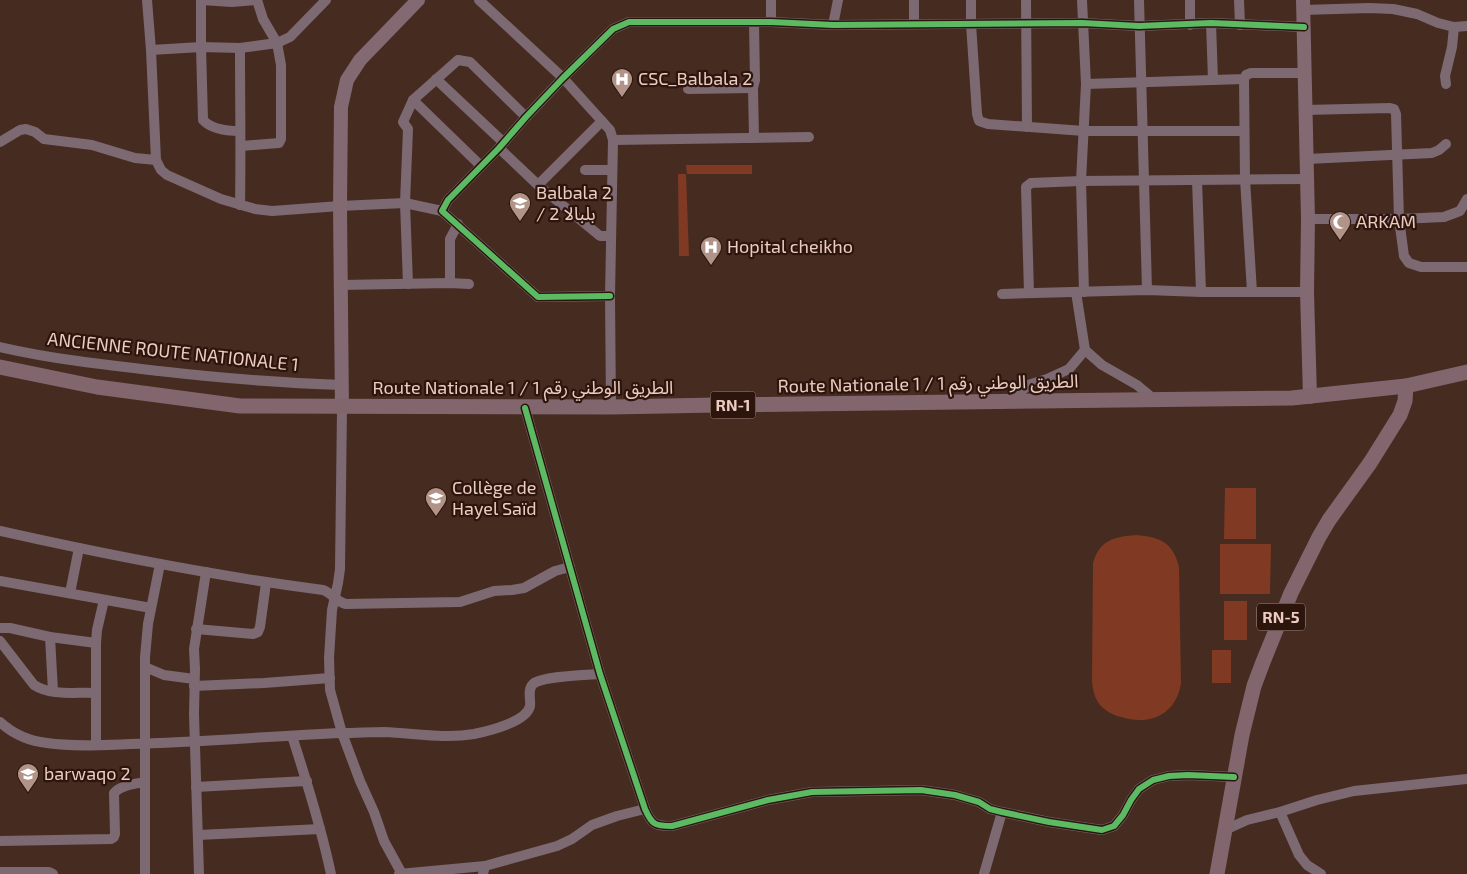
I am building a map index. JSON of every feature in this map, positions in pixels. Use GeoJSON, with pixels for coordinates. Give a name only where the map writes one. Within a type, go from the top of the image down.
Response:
{"type":"FeatureCollection","features":[{"type":"Feature","properties":{"kind":"main road"},"geometry":{"type":"LineString","coordinates":[[342,408],[341,106],[347,80],[360,60],[418,0]]}},
{"type":"Feature","properties":{"kind":"main road"},"geometry":{"type":"LineString","coordinates":[[1303,5],[1308,219],[1308,373],[1310,397]]}},
{"type":"Feature","properties":{"kind":"main road","name":"Route Nationale 1 / الطريق الوطني رقم 1"},"geometry":{"type":"LineString","coordinates":[[0,367],[97,387],[240,406],[342,408],[611,408],[1310,397],[1406,386],[1467,372]]}},
{"type":"Feature","properties":{"kind":"main road","name":"RN-5"},"geometry":{"type":"LineString","coordinates":[[1217,874],[1248,710],[1254,686],[1269,646],[1291,593],[1329,520],[1370,463],[1400,416],[1405,401],[1406,386]]}},
{"type":"Feature","properties":{"kind":"street"},"geometry":{"type":"LineString","coordinates":[[147,0],[156,160],[161,170],[167,175],[204,192],[240,205],[272,211],[405,203],[442,211],[538,298],[610,296]]}},
{"type":"Feature","properties":{"kind":"street"},"geometry":{"type":"LineString","coordinates":[[240,131],[229,131],[210,126],[203,120],[200,47],[201,0],[232,2],[256,0],[263,20],[277,43],[281,65],[281,139],[279,143],[241,146]]}},
{"type":"Feature","properties":{"kind":"street"},"geometry":{"type":"LineString","coordinates":[[151,50],[200,47],[240,48],[277,43],[290,37],[326,0]]}},
{"type":"Feature","properties":{"kind":"street"},"geometry":{"type":"LineString","coordinates":[[479,0],[563,78],[610,130],[612,140],[611,408]]}},
{"type":"Feature","properties":{"kind":"street"},"geometry":{"type":"LineString","coordinates":[[771,0],[771,22]]}},
{"type":"Feature","properties":{"kind":"street"},"geometry":{"type":"LineString","coordinates":[[833,24],[838,0]]}},
{"type":"Feature","properties":{"kind":"street"},"geometry":{"type":"LineString","coordinates":[[914,0],[914,24]]}},
{"type":"Feature","properties":{"kind":"street"},"geometry":{"type":"LineString","coordinates":[[971,0],[971,24],[979,121],[988,124],[1084,131],[1244,131]]}},
{"type":"Feature","properties":{"kind":"street"},"geometry":{"type":"LineString","coordinates":[[1026,0],[1027,127]]}},
{"type":"Feature","properties":{"kind":"street"},"geometry":{"type":"LineString","coordinates":[[1082,0],[1086,84],[1081,181],[1080,292],[1085,350],[1102,365],[1137,385],[1155,400]]}},
{"type":"Feature","properties":{"kind":"street"},"geometry":{"type":"LineString","coordinates":[[1139,0],[1146,290]]}},
{"type":"Feature","properties":{"kind":"street"},"geometry":{"type":"LineString","coordinates":[[1190,0],[1190,25]]}},
{"type":"Feature","properties":{"kind":"street"},"geometry":{"type":"LineString","coordinates":[[1239,0],[1240,25]]}},
{"type":"Feature","properties":{"kind":"street"},"geometry":{"type":"LineString","coordinates":[[1303,5],[1369,4],[1417,14],[1438,23],[1454,27],[1467,26]]}},
{"type":"Feature","properties":{"kind":"street"},"geometry":{"type":"LineString","coordinates":[[442,211],[448,200],[563,78],[613,28],[629,22],[1026,23],[1139,26],[1211,24],[1304,27]]}},
{"type":"Feature","properties":{"kind":"street"},"geometry":{"type":"LineString","coordinates":[[754,23],[754,138]]}},
{"type":"Feature","properties":{"kind":"street"},"geometry":{"type":"LineString","coordinates":[[1211,24],[1213,80]]}},
{"type":"Feature","properties":{"kind":"street"},"geometry":{"type":"LineString","coordinates":[[1446,84],[1445,76],[1452,47],[1454,27]]}},
{"type":"Feature","properties":{"kind":"street"},"geometry":{"type":"LineString","coordinates":[[240,48],[240,205]]}},
{"type":"Feature","properties":{"kind":"street"},"geometry":{"type":"LineString","coordinates":[[408,284],[405,203],[408,129],[403,122],[414,100],[458,60],[470,62],[526,117]]}},
{"type":"Feature","properties":{"kind":"street"},"geometry":{"type":"LineString","coordinates":[[1252,292],[1245,179],[1244,79],[1246,75],[1251,73],[1305,73]]}},
{"type":"Feature","properties":{"kind":"street"},"geometry":{"type":"LineString","coordinates":[[436,79],[538,185],[600,236],[611,236]]}},
{"type":"Feature","properties":{"kind":"street"},"geometry":{"type":"LineString","coordinates":[[1086,84],[1244,79]]}},
{"type":"Feature","properties":{"kind":"street"},"geometry":{"type":"LineString","coordinates":[[688,89],[753,88]]}},
{"type":"Feature","properties":{"kind":"street"},"geometry":{"type":"LineString","coordinates":[[414,100],[481,166]]}},
{"type":"Feature","properties":{"kind":"street"},"geometry":{"type":"LineString","coordinates":[[1305,110],[1390,108],[1394,110],[1396,114],[1399,219],[1404,256],[1409,263],[1421,267],[1467,267]]}},
{"type":"Feature","properties":{"kind":"street"},"geometry":{"type":"LineString","coordinates":[[538,185],[602,121]]}},
{"type":"Feature","properties":{"kind":"street"},"geometry":{"type":"LineString","coordinates":[[0,142],[20,130],[26,129],[35,132],[44,139],[92,145],[135,158],[156,160]]}},
{"type":"Feature","properties":{"kind":"street"},"geometry":{"type":"LineString","coordinates":[[612,140],[809,137]]}},
{"type":"Feature","properties":{"kind":"street"},"geometry":{"type":"LineString","coordinates":[[1307,159],[1432,153],[1440,150],[1446,144]]}},
{"type":"Feature","properties":{"kind":"street"},"geometry":{"type":"LineString","coordinates":[[585,170],[612,170]]}},
{"type":"Feature","properties":{"kind":"street"},"geometry":{"type":"LineString","coordinates":[[1029,293],[1026,187],[1031,183],[1307,179]]}},
{"type":"Feature","properties":{"kind":"street"},"geometry":{"type":"LineString","coordinates":[[1197,180],[1201,292]]}},
{"type":"Feature","properties":{"kind":"street"},"geometry":{"type":"LineString","coordinates":[[1308,219],[1399,219],[1444,216],[1460,211],[1467,199]]}},
{"type":"Feature","properties":{"kind":"street"},"geometry":{"type":"LineString","coordinates":[[450,283],[450,239],[458,224]]}},
{"type":"Feature","properties":{"kind":"street"},"geometry":{"type":"LineString","coordinates":[[341,285],[469,284]]}},
{"type":"Feature","properties":{"kind":"street"},"geometry":{"type":"LineString","coordinates":[[1002,294],[1146,290],[1307,292]]}},
{"type":"Feature","properties":{"kind":"street","name":"ANCIENNE ROUTE NATIONALE 1"},"geometry":{"type":"LineString","coordinates":[[0,346],[127,368],[209,376],[342,385]]}},
{"type":"Feature","properties":{"kind":"street"},"geometry":{"type":"LineString","coordinates":[[1011,401],[1028,385],[1069,369],[1085,350]]}},
{"type":"Feature","properties":{"kind":"street"},"geometry":{"type":"LineString","coordinates":[[342,408],[340,569],[331,617],[330,690],[342,733],[360,782],[374,812],[384,841],[401,874],[484,870],[557,846],[572,839],[592,825],[645,809]]}},
{"type":"Feature","properties":{"kind":"street"},"geometry":{"type":"LineString","coordinates":[[525,408],[600,674],[645,809],[650,820],[659,826],[672,826],[768,800],[812,792],[921,790],[955,794],[1002,812],[1049,822],[1102,830],[1114,826],[1123,815],[1138,789],[1153,780],[1169,776],[1188,775],[1234,777]]}},
{"type":"Feature","properties":{"kind":"street"},"geometry":{"type":"LineString","coordinates":[[0,531],[160,564],[266,583],[323,590],[330,593],[338,601],[346,604],[460,602],[494,591],[524,588],[555,571],[570,567]]}},
{"type":"Feature","properties":{"kind":"street"},"geometry":{"type":"LineString","coordinates":[[70,593],[79,548]]}},
{"type":"Feature","properties":{"kind":"street"},"geometry":{"type":"LineString","coordinates":[[145,874],[144,744],[146,640],[160,564]]}},
{"type":"Feature","properties":{"kind":"street"},"geometry":{"type":"LineString","coordinates":[[200,874],[194,741],[194,649],[206,572]]}},
{"type":"Feature","properties":{"kind":"street"},"geometry":{"type":"LineString","coordinates":[[0,581],[151,608]]}},
{"type":"Feature","properties":{"kind":"street"},"geometry":{"type":"LineString","coordinates":[[196,628],[253,634],[258,632],[266,583]]}},
{"type":"Feature","properties":{"kind":"street"},"geometry":{"type":"LineString","coordinates":[[96,745],[96,643],[104,600]]}},
{"type":"Feature","properties":{"kind":"street"},"geometry":{"type":"LineString","coordinates":[[0,628],[10,628],[50,637],[96,643]]}},
{"type":"Feature","properties":{"kind":"street"},"geometry":{"type":"LineString","coordinates":[[50,637],[53,691]]}},
{"type":"Feature","properties":{"kind":"street"},"geometry":{"type":"LineString","coordinates":[[0,641],[34,685],[46,691],[95,692]]}},
{"type":"Feature","properties":{"kind":"street"},"geometry":{"type":"LineString","coordinates":[[145,667],[164,675],[194,682],[264,683],[330,678]]}},
{"type":"Feature","properties":{"kind":"street"},"geometry":{"type":"LineString","coordinates":[[0,722],[14,733],[37,742],[50,744],[144,744],[383,732],[438,736],[474,734],[503,726],[523,716],[528,711],[530,705],[530,690],[533,684],[552,678],[600,674]]}},
{"type":"Feature","properties":{"kind":"street"},"geometry":{"type":"LineString","coordinates":[[292,736],[307,782],[331,874]]}},
{"type":"Feature","properties":{"kind":"street"},"geometry":{"type":"LineString","coordinates":[[1225,830],[1247,820],[1354,791],[1467,779]]}},
{"type":"Feature","properties":{"kind":"street"},"geometry":{"type":"LineString","coordinates":[[0,841],[111,839],[115,834],[114,793],[116,790],[145,782]]}},
{"type":"Feature","properties":{"kind":"street"},"geometry":{"type":"LineString","coordinates":[[196,787],[307,782]]}},
{"type":"Feature","properties":{"kind":"street"},"geometry":{"type":"LineString","coordinates":[[984,874],[1002,812]]}},
{"type":"Feature","properties":{"kind":"street"},"geometry":{"type":"LineString","coordinates":[[1280,812],[1299,855],[1307,865],[1321,874]]}},
{"type":"Feature","properties":{"kind":"street"},"geometry":{"type":"LineString","coordinates":[[198,835],[320,829]]}},
{"type":"Feature","properties":{"kind":"street"},"geometry":{"type":"LineString","coordinates":[[0,872],[49,872],[53,874]]}},
{"type":"Feature","properties":{"kind":"shaded area"},"geometry":{"type":"Polygon","coordinates":[[[686,165],[752,165],[752,174],[687,174],[686,165]]]}},
{"type":"Feature","properties":{"kind":"shaded area"},"geometry":{"type":"Polygon","coordinates":[[[678,174],[686,174],[689,256],[679,256],[678,174]]]}},
{"type":"Feature","properties":{"kind":"shaded area"},"geometry":{"type":"Polygon","coordinates":[[[1225,488],[1256,488],[1256,539],[1224,539],[1225,488]]]}},
{"type":"Feature","properties":{"kind":"shaded area"},"geometry":{"type":"Polygon","coordinates":[[[1136,535],[1152,537],[1164,542],[1173,552],[1179,567],[1181,683],[1174,703],[1167,710],[1151,719],[1142,720],[1121,717],[1105,710],[1095,697],[1092,681],[1093,563],[1099,549],[1108,541],[1136,535]]]}},
{"type":"Feature","properties":{"kind":"shaded area"},"geometry":{"type":"Polygon","coordinates":[[[1220,544],[1271,544],[1270,594],[1220,594],[1220,544]]]}},
{"type":"Feature","properties":{"kind":"shaded area"},"geometry":{"type":"Polygon","coordinates":[[[1224,601],[1247,601],[1247,640],[1224,640],[1224,601]]]}},
{"type":"Feature","properties":{"kind":"shaded area"},"geometry":{"type":"Polygon","coordinates":[[[1212,650],[1231,650],[1231,683],[1212,683],[1212,650]]]}},
{"type":"Feature","properties":{"kind":"cycle path"},"geometry":{"type":"LineString","coordinates":[[610,296],[538,297],[442,211],[448,200],[563,78],[613,29],[629,22],[771,22],[833,25],[1082,23],[1139,26],[1211,23],[1304,27]]}},
{"type":"Feature","properties":{"kind":"cycle path"},"geometry":{"type":"LineString","coordinates":[[525,408],[600,674],[645,809],[655,824],[672,826],[768,800],[812,792],[921,790],[955,795],[979,802],[990,809],[1002,812],[1049,822],[1102,830],[1114,826],[1139,789],[1153,780],[1169,776],[1188,775],[1234,777]]}},
{"type":"Feature","properties":{"kind":"place","name":"CSC_Balbala 2"},"geometry":{"type":"Point","coordinates":[622,98]}},
{"type":"Feature","properties":{"kind":"place","name":"Balbala 2 / بلبالا 2"},"geometry":{"type":"Point","coordinates":[520,222]}},
{"type":"Feature","properties":{"kind":"place","name":"ARKAM"},"geometry":{"type":"Point","coordinates":[1340,241]}},
{"type":"Feature","properties":{"kind":"place","name":"Hopital cheikho"},"geometry":{"type":"Point","coordinates":[711,266]}},
{"type":"Feature","properties":{"kind":"place","name":"Collège de Hayel Saïd"},"geometry":{"type":"Point","coordinates":[436,517]}},
{"type":"Feature","properties":{"kind":"place","name":"barwaqo 2"},"geometry":{"type":"Point","coordinates":[28,793]}}]}
